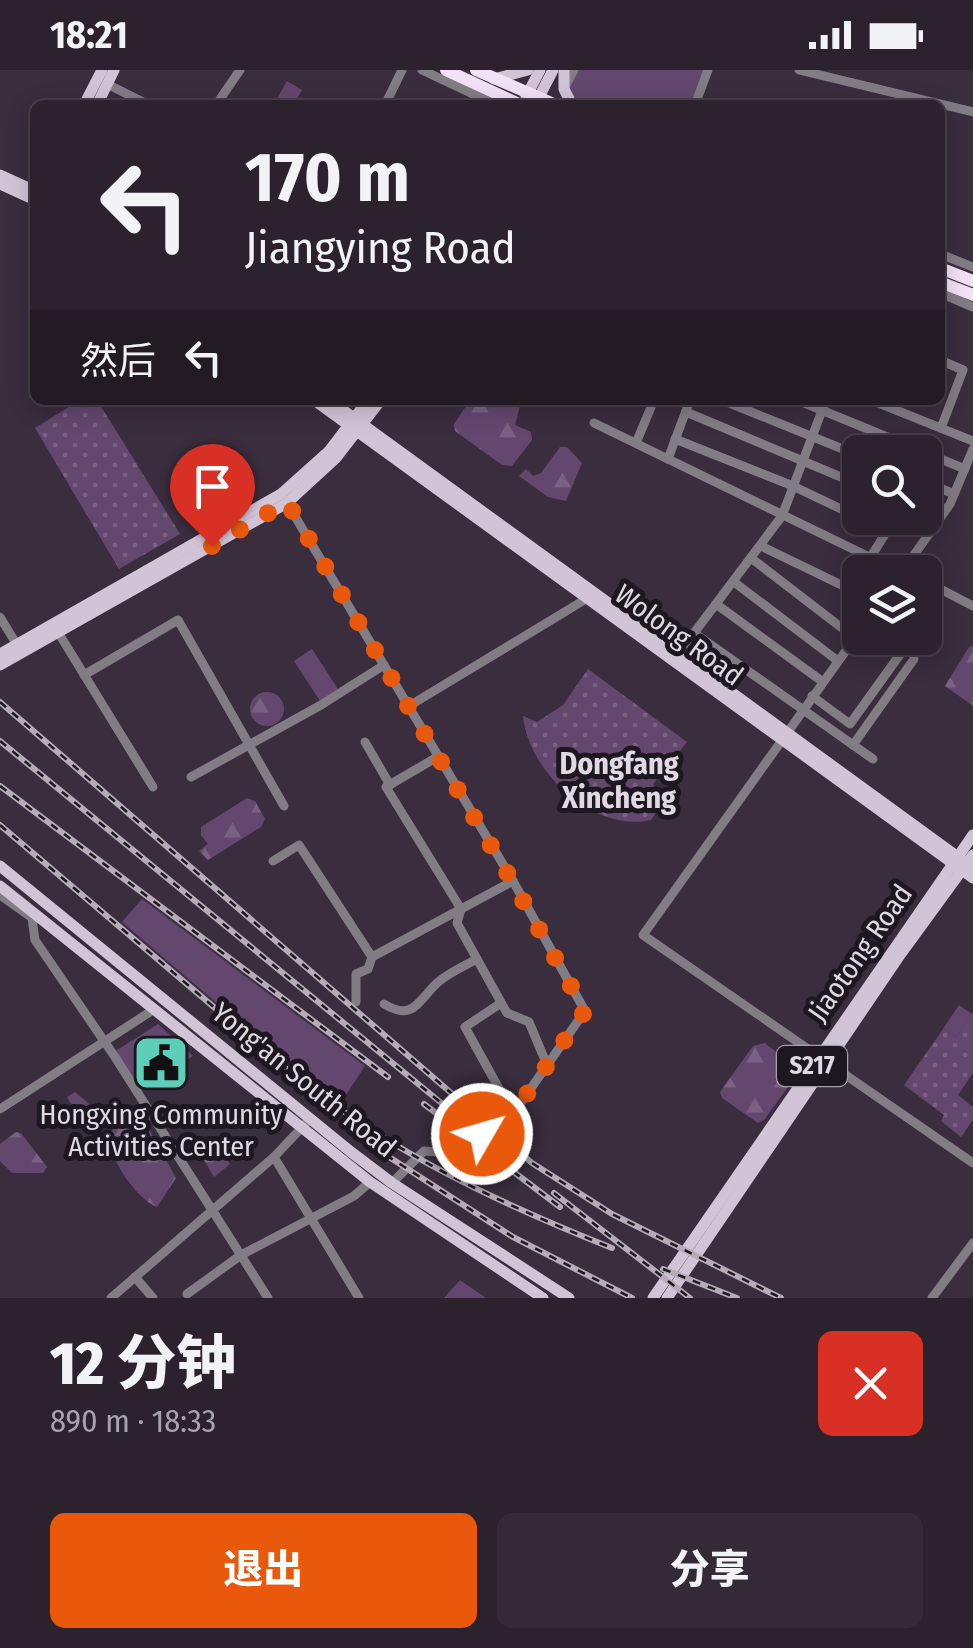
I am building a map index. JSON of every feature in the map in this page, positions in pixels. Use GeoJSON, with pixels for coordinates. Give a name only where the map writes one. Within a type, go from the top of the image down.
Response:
{"type":"FeatureCollection","features":[{"type":"Feature","properties":{"kind":"highway"},"geometry":{"type":"LineString","coordinates":[[446,70],[527,100]]}},
{"type":"Feature","properties":{"kind":"highway"},"geometry":{"type":"LineString","coordinates":[[476,70],[496,86]]}},
{"type":"Feature","properties":{"kind":"highway"},"geometry":{"type":"LineString","coordinates":[[945,270],[973,281]]}},
{"type":"Feature","properties":{"kind":"highway"},"geometry":{"type":"LineString","coordinates":[[945,284],[973,296]]}},
{"type":"Feature","properties":{"kind":"main road"},"geometry":{"type":"LineString","coordinates":[[87,100],[102,70]]}},
{"type":"Feature","properties":{"kind":"main road"},"geometry":{"type":"LineString","coordinates":[[99,100],[114,70]]}},
{"type":"Feature","properties":{"kind":"main road"},"geometry":{"type":"LineString","coordinates":[[529,100],[540,70]]}},
{"type":"Feature","properties":{"kind":"main road"},"geometry":{"type":"LineString","coordinates":[[530,100],[553,70]]}},
{"type":"Feature","properties":{"kind":"main road"},"geometry":{"type":"LineString","coordinates":[[564,70],[568,100]]}},
{"type":"Feature","properties":{"kind":"main road"},"geometry":{"type":"LineString","coordinates":[[496,86],[522,73]]}},
{"type":"Feature","properties":{"kind":"main road"},"geometry":{"type":"LineString","coordinates":[[0,176],[30,190]]}},
{"type":"Feature","properties":{"kind":"main road"},"geometry":{"type":"LineString","coordinates":[[0,184],[30,198]]}},
{"type":"Feature","properties":{"kind":"main road"},"geometry":{"type":"LineString","coordinates":[[322,405],[356,426]]}},
{"type":"Feature","properties":{"kind":"main road"},"geometry":{"type":"LineString","coordinates":[[333,405],[356,426]]}},
{"type":"Feature","properties":{"kind":"main road"},"geometry":{"type":"LineString","coordinates":[[0,651],[67,621],[287,502],[336,458],[366,405]]}},
{"type":"Feature","properties":{"kind":"main road"},"geometry":{"type":"LineString","coordinates":[[0,668],[67,621],[281,494],[376,405]]}},
{"type":"Feature","properties":{"kind":"main road","name":"Wolong Road"},"geometry":{"type":"LineString","coordinates":[[356,426],[586,599],[966,865]]}},
{"type":"Feature","properties":{"kind":"main road","name":"Wolong Road"},"geometry":{"type":"LineString","coordinates":[[356,426],[679,653],[784,736]]}},
{"type":"Feature","properties":{"kind":"main road","name":"Jiaotong Road"},"geometry":{"type":"LineString","coordinates":[[653,1298],[966,865],[973,835]]}},
{"type":"Feature","properties":{"kind":"main road","name":"Yong'an South Road"},"geometry":{"type":"LineString","coordinates":[[0,866],[392,1182],[569,1298]]}},
{"type":"Feature","properties":{"kind":"main road","name":"Yong'an South Road"},"geometry":{"type":"LineString","coordinates":[[0,886],[6,895],[300,1130],[543,1298]]}},
{"type":"Feature","properties":{"kind":"main road"},"geometry":{"type":"LineString","coordinates":[[138,998],[148,986]]}},
{"type":"Feature","properties":{"kind":"main road","name":"Jiaotong Road"},"geometry":{"type":"LineString","coordinates":[[666,1298],[824,1060]]}},
{"type":"Feature","properties":{"kind":"street"},"geometry":{"type":"LineString","coordinates":[[219,100],[240,70]]}},
{"type":"Feature","properties":{"kind":"street"},"geometry":{"type":"LineString","coordinates":[[387,100],[402,70]]}},
{"type":"Feature","properties":{"kind":"street"},"geometry":{"type":"LineString","coordinates":[[422,70],[496,86]]}},
{"type":"Feature","properties":{"kind":"street"},"geometry":{"type":"LineString","coordinates":[[564,89],[574,70]]}},
{"type":"Feature","properties":{"kind":"street"},"geometry":{"type":"LineString","coordinates":[[697,100],[708,70]]}},
{"type":"Feature","properties":{"kind":"street"},"geometry":{"type":"LineString","coordinates":[[798,70],[923,100]]}},
{"type":"Feature","properties":{"kind":"street"},"geometry":{"type":"LineString","coordinates":[[107,84],[139,100]]}},
{"type":"Feature","properties":{"kind":"street"},"geometry":{"type":"LineString","coordinates":[[945,105],[973,112]]}},
{"type":"Feature","properties":{"kind":"street"},"geometry":{"type":"LineString","coordinates":[[945,256],[973,267]]}},
{"type":"Feature","properties":{"kind":"street"},"geometry":{"type":"LineString","coordinates":[[945,294],[973,307]]}},
{"type":"Feature","properties":{"kind":"street"},"geometry":{"type":"LineString","coordinates":[[941,428],[963,370],[945,362]]}},
{"type":"Feature","properties":{"kind":"street"},"geometry":{"type":"LineString","coordinates":[[945,394],[953,397]]}},
{"type":"Feature","properties":{"kind":"street"},"geometry":{"type":"LineString","coordinates":[[636,444],[652,405]]}},
{"type":"Feature","properties":{"kind":"street"},"geometry":{"type":"LineString","coordinates":[[668,459],[688,405]]}},
{"type":"Feature","properties":{"kind":"street"},"geometry":{"type":"LineString","coordinates":[[734,405],[842,448]]}},
{"type":"Feature","properties":{"kind":"street"},"geometry":{"type":"LineString","coordinates":[[679,653],[782,516],[824,405],[965,469]]}},
{"type":"Feature","properties":{"kind":"street"},"geometry":{"type":"LineString","coordinates":[[884,405],[973,441]]}},
{"type":"Feature","properties":{"kind":"street"},"geometry":{"type":"LineString","coordinates":[[686,412],[842,477]]}},
{"type":"Feature","properties":{"kind":"street"},"geometry":{"type":"LineString","coordinates":[[594,424],[864,555]]}},
{"type":"Feature","properties":{"kind":"street"},"geometry":{"type":"LineString","coordinates":[[676,440],[842,509]]}},
{"type":"Feature","properties":{"kind":"street"},"geometry":{"type":"LineString","coordinates":[[913,555],[954,494],[973,449]]}},
{"type":"Feature","properties":{"kind":"street"},"geometry":{"type":"LineString","coordinates":[[942,489],[954,494]]}},
{"type":"Feature","properties":{"kind":"street"},"geometry":{"type":"LineString","coordinates":[[287,502],[585,1011],[513,1114],[451,1152],[424,1151],[392,1182]]}},
{"type":"Feature","properties":{"kind":"street"},"geometry":{"type":"LineString","coordinates":[[761,546],[842,585]]}},
{"type":"Feature","properties":{"kind":"street"},"geometry":{"type":"LineString","coordinates":[[752,558],[842,623]]}},
{"type":"Feature","properties":{"kind":"street"},"geometry":{"type":"LineString","coordinates":[[734,582],[838,661]]}},
{"type":"Feature","properties":{"kind":"street"},"geometry":{"type":"LineString","coordinates":[[942,590],[973,606]]}},
{"type":"Feature","properties":{"kind":"street"},"geometry":{"type":"LineString","coordinates":[[409,706],[586,599]]}},
{"type":"Feature","properties":{"kind":"street"},"geometry":{"type":"LineString","coordinates":[[716,604],[823,682]]}},
{"type":"Feature","properties":{"kind":"street"},"geometry":{"type":"LineString","coordinates":[[0,617],[14,640]]}},
{"type":"Feature","properties":{"kind":"street"},"geometry":{"type":"LineString","coordinates":[[84,675],[178,620],[284,806]]}},
{"type":"Feature","properties":{"kind":"street"},"geometry":{"type":"LineString","coordinates":[[0,651],[43,624],[67,621],[61,637],[0,668]]}},
{"type":"Feature","properties":{"kind":"street"},"geometry":{"type":"LineString","coordinates":[[694,633],[873,758]]}},
{"type":"Feature","properties":{"kind":"street"},"geometry":{"type":"LineString","coordinates":[[61,637],[153,787]]}},
{"type":"Feature","properties":{"kind":"street"},"geometry":{"type":"LineString","coordinates":[[842,655],[643,936],[973,1163]]}},
{"type":"Feature","properties":{"kind":"street"},"geometry":{"type":"LineString","coordinates":[[812,696],[850,724],[901,655]]}},
{"type":"Feature","properties":{"kind":"street"},"geometry":{"type":"LineString","coordinates":[[853,745],[914,659]]}},
{"type":"Feature","properties":{"kind":"street"},"geometry":{"type":"LineString","coordinates":[[191,776],[321,706],[384,664]]}},
{"type":"Feature","properties":{"kind":"street"},"geometry":{"type":"LineString","coordinates":[[365,742],[390,785]]}},
{"type":"Feature","properties":{"kind":"street"},"geometry":{"type":"LineString","coordinates":[[439,756],[386,787],[461,909],[458,922],[507,1013],[529,1022],[547,1066]]}},
{"type":"Feature","properties":{"kind":"street"},"geometry":{"type":"LineString","coordinates":[[273,861],[299,844],[372,957]]}},
{"type":"Feature","properties":{"kind":"street"},"geometry":{"type":"LineString","coordinates":[[356,1002],[356,974],[368,969],[372,957],[512,881]]}},
{"type":"Feature","properties":{"kind":"street"},"geometry":{"type":"LineString","coordinates":[[6,895],[32,918],[47,924]]}},
{"type":"Feature","properties":{"kind":"street"},"geometry":{"type":"LineString","coordinates":[[32,918],[36,940],[268,1298]]}},
{"type":"Feature","properties":{"kind":"street"},"geometry":{"type":"LineString","coordinates":[[384,1004],[396,1012],[407,1011],[437,982],[477,959]]}},
{"type":"Feature","properties":{"kind":"street"},"geometry":{"type":"LineString","coordinates":[[502,1003],[465,1026],[513,1114]]}},
{"type":"Feature","properties":{"kind":"street"},"geometry":{"type":"LineString","coordinates":[[0,1109],[153,1010]]}},
{"type":"Feature","properties":{"kind":"street"},"geometry":{"type":"LineString","coordinates":[[111,1298],[274,1157],[310,1119]]}},
{"type":"Feature","properties":{"kind":"street"},"geometry":{"type":"LineString","coordinates":[[274,1157],[359,1298]]}},
{"type":"Feature","properties":{"kind":"street"},"geometry":{"type":"LineString","coordinates":[[186,1297],[241,1255],[354,1196],[370,1182]]}},
{"type":"Feature","properties":{"kind":"street"},"geometry":{"type":"LineString","coordinates":[[932,1298],[973,1244]]}},
{"type":"Feature","properties":{"kind":"street"},"geometry":{"type":"LineString","coordinates":[[136,1277],[153,1298]]}},
{"type":"Feature","properties":{"kind":"green space"},"geometry":{"type":"Polygon","coordinates":[[[574,70],[708,70],[697,100],[568,100],[564,89],[574,70]]]}},
{"type":"Feature","properties":{"kind":"green space"},"geometry":{"type":"Polygon","coordinates":[[[287,81],[302,90],[296,100],[276,100],[287,81]]]}},
{"type":"Feature","properties":{"kind":"green space"},"geometry":{"type":"Polygon","coordinates":[[[72,405],[100,405],[180,534],[119,569],[35,428],[72,405]]]}},
{"type":"Feature","properties":{"kind":"green space"},"geometry":{"type":"Polygon","coordinates":[[[467,405],[517,405],[515,425],[531,432],[532,440],[512,466],[502,465],[455,431],[454,424],[467,405]]]}},
{"type":"Feature","properties":{"kind":"green space"},"geometry":{"type":"Polygon","coordinates":[[[560,447],[567,447],[582,463],[566,501],[548,497],[519,476],[526,469],[533,476],[541,473],[560,447]]]}},
{"type":"Feature","properties":{"kind":"green space"},"geometry":{"type":"Polygon","coordinates":[[[973,646],[973,706],[945,686],[973,646]]]}},
{"type":"Feature","properties":{"kind":"green space"},"geometry":{"type":"Polygon","coordinates":[[[312,649],[338,689],[320,701],[294,661],[312,649]]]}},
{"type":"Feature","properties":{"kind":"green space"},"geometry":{"type":"Polygon","coordinates":[[[588,669],[687,742],[653,784],[658,802],[651,820],[629,822],[586,807],[550,777],[528,737],[523,716],[537,722],[563,705],[588,669]]]}},
{"type":"Feature","properties":{"kind":"green space"},"geometry":{"type":"Polygon","coordinates":[[[267,692],[279,697],[284,709],[279,721],[267,726],[255,721],[250,709],[255,697],[267,692]]]}},
{"type":"Feature","properties":{"kind":"green space"},"geometry":{"type":"Polygon","coordinates":[[[247,798],[255,801],[265,819],[261,827],[208,860],[199,851],[208,844],[201,835],[201,827],[247,798]]]}},
{"type":"Feature","properties":{"kind":"green space"},"geometry":{"type":"Polygon","coordinates":[[[142,899],[365,1066],[342,1101],[220,1006],[122,922],[142,899]]]}},
{"type":"Feature","properties":{"kind":"green space"},"geometry":{"type":"Polygon","coordinates":[[[959,1005],[972,1014],[956,1037],[943,1029],[959,1005]]]}},
{"type":"Feature","properties":{"kind":"green space"},"geometry":{"type":"Polygon","coordinates":[[[973,1012],[973,1073],[958,1095],[973,1107],[973,1120],[961,1137],[941,1121],[944,1115],[904,1085],[943,1029],[956,1037],[973,1012]]]}},
{"type":"Feature","properties":{"kind":"green space"},"geometry":{"type":"Polygon","coordinates":[[[158,1024],[193,1056],[139,1091],[114,1052],[158,1024]]]}},
{"type":"Feature","properties":{"kind":"green space"},"geometry":{"type":"Polygon","coordinates":[[[765,1043],[796,1068],[796,1076],[758,1123],[722,1098],[720,1092],[753,1046],[765,1043]]]}},
{"type":"Feature","properties":{"kind":"green space"},"geometry":{"type":"Polygon","coordinates":[[[75,1092],[94,1108],[105,1108],[107,1113],[91,1122],[75,1111],[67,1097],[75,1092]]]}},
{"type":"Feature","properties":{"kind":"green space"},"geometry":{"type":"Polygon","coordinates":[[[136,1113],[143,1118],[176,1178],[157,1207],[133,1187],[118,1166],[110,1144],[108,1135],[136,1113]]]}},
{"type":"Feature","properties":{"kind":"green space"},"geometry":{"type":"Polygon","coordinates":[[[16,1132],[21,1133],[47,1167],[43,1173],[12,1173],[0,1161],[0,1144],[16,1132]]]}},
{"type":"Feature","properties":{"kind":"green space"},"geometry":{"type":"Polygon","coordinates":[[[219,1146],[230,1164],[214,1177],[201,1155],[219,1146]]]}},
{"type":"Feature","properties":{"kind":"green space"},"geometry":{"type":"Polygon","coordinates":[[[460,1280],[486,1298],[444,1298],[460,1280]]]}},
{"type":"Feature","properties":{"kind":"railway"},"geometry":{"type":"LineString","coordinates":[[0,702],[532,1163],[612,1214],[781,1298]]}},
{"type":"Feature","properties":{"kind":"railway"},"geometry":{"type":"LineString","coordinates":[[0,741],[445,1106]]}},
{"type":"Feature","properties":{"kind":"railway"},"geometry":{"type":"LineString","coordinates":[[0,786],[388,1077]]}},
{"type":"Feature","properties":{"kind":"railway"},"geometry":{"type":"LineString","coordinates":[[0,825],[334,1105],[448,1174],[612,1248]]}},
{"type":"Feature","properties":{"kind":"railway"},"geometry":{"type":"LineString","coordinates":[[424,1104],[560,1207]]}},
{"type":"Feature","properties":{"kind":"railway"},"geometry":{"type":"LineString","coordinates":[[386,1155],[513,1237],[632,1298]]}},
{"type":"Feature","properties":{"kind":"railway"},"geometry":{"type":"LineString","coordinates":[[554,1193],[690,1298]]}},
{"type":"Feature","properties":{"kind":"railway"},"geometry":{"type":"LineString","coordinates":[[663,1269],[737,1298]]}},
{"type":"Feature","properties":{"kind":"place","name":"Hongxing Community Activities Center"},"geometry":{"type":"Point","coordinates":[161,1063]}},
{"type":"Feature","properties":{"kind":"district","name":"Dongfang Xincheng"},"geometry":{"type":"Point","coordinates":[619,781]}},
{"type":"Feature","properties":{"kind":"route"},"geometry":{"type":"LineString","coordinates":[[212,546],[287,502],[585,1011],[513,1114],[482,1134]]}}]}
